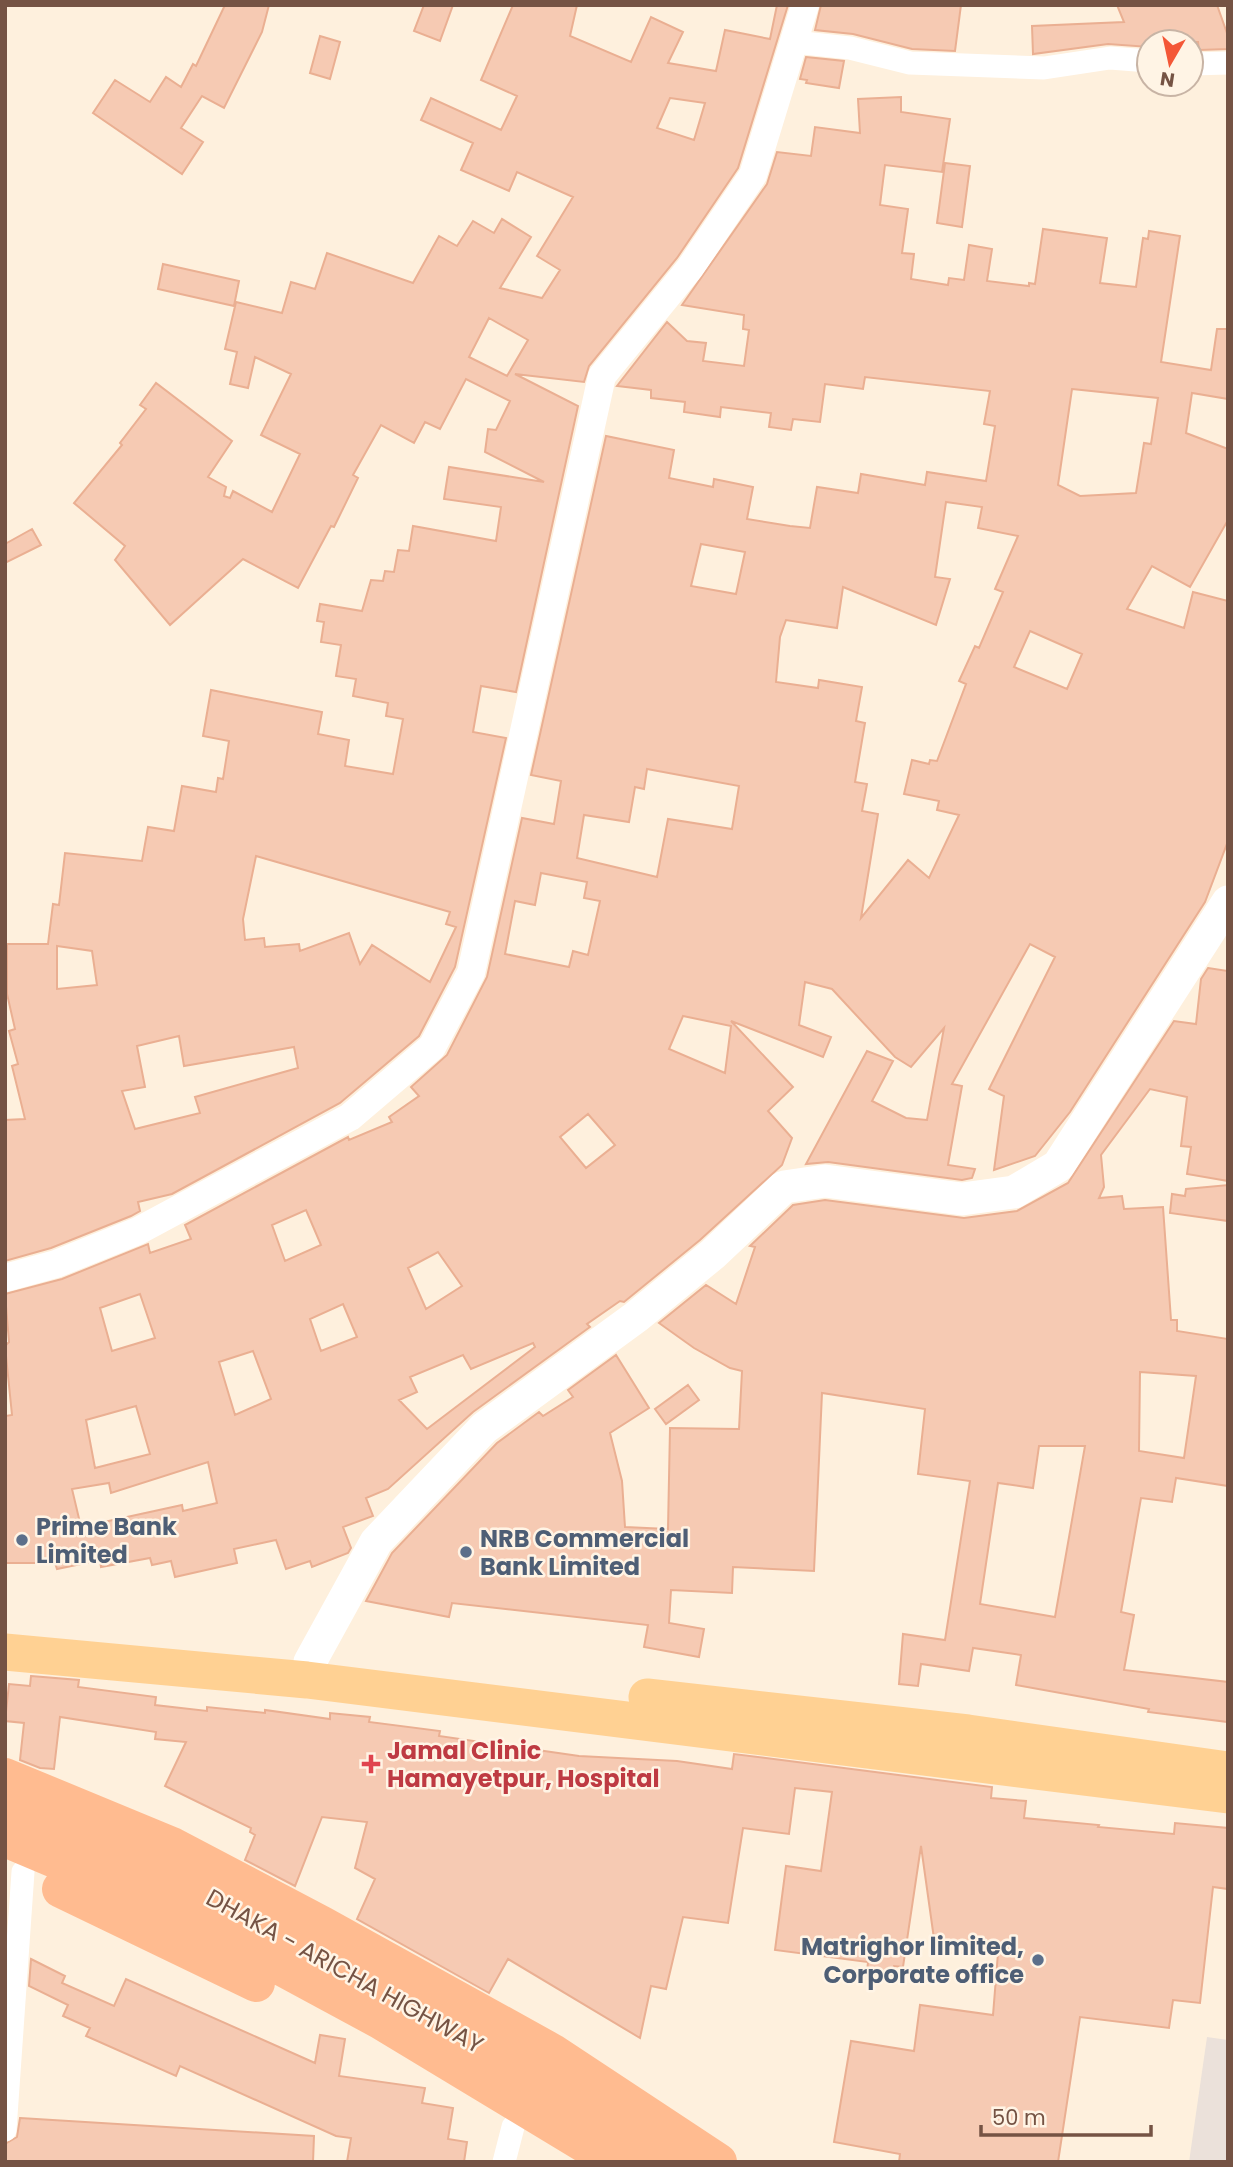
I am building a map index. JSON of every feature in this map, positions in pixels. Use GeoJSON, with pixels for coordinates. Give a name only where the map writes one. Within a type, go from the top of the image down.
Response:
{"type":"FeatureCollection","features":[{"type":"Feature","properties":{"kind":"highway"},"geometry":{"type":"LineString","coordinates":[[5,1777],[172,1846],[322,1925],[554,2053],[718,2162]]}},
{"type":"Feature","properties":{"kind":"highway","name":"DHAKA - ARICHA HIGHWAY"},"geometry":{"type":"LineString","coordinates":[[5,1806],[208,1895],[458,2033],[671,2162]]}},
{"type":"Feature","properties":{"kind":"highway","name":"DHAKA - ARICHA HIGHWAY"},"geometry":{"type":"LineString","coordinates":[[5,1838],[178,1911],[380,2020],[615,2162]]}},
{"type":"Feature","properties":{"kind":"highway"},"geometry":{"type":"LineString","coordinates":[[14,1869],[232,1970],[312,2011],[509,2144],[571,2162]]}},
{"type":"Feature","properties":{"kind":"main road"},"geometry":{"type":"LineString","coordinates":[[308,1671],[376,1542],[484,1428],[636,1317],[713,1254],[784,1187],[825,1181],[962,1199],[1014,1192],[1058,1166],[1228,902]]}},
{"type":"Feature","properties":{"kind":"main road"},"geometry":{"type":"LineString","coordinates":[[10,1654],[308,1671],[968,1733],[1228,1770]]}},
{"type":"Feature","properties":{"kind":"main road"},"geometry":{"type":"LineString","coordinates":[[308,1671],[1228,1795]]}},
{"type":"Feature","properties":{"kind":"street"},"geometry":{"type":"LineString","coordinates":[[5,1278],[56,1264],[162,1219],[349,1117],[432,1047],[471,973],[602,376],[690,268],[753,176],[805,5]]}},
{"type":"Feature","properties":{"kind":"street"},"geometry":{"type":"LineString","coordinates":[[794,43],[850,48],[910,63],[1044,68],[1110,58],[1135,60]]}},
{"type":"Feature","properties":{"kind":"street"},"geometry":{"type":"LineString","coordinates":[[1205,64],[1228,63]]}},
{"type":"Feature","properties":{"kind":"street"},"geometry":{"type":"LineString","coordinates":[[5,2130],[14,1869]]}},
{"type":"Feature","properties":{"kind":"shaded area"},"geometry":{"type":"Polygon","coordinates":[[[1207,2037],[1228,2040],[1228,2162],[1189,2162],[1207,2037]]]}},
{"type":"Feature","properties":{"kind":"building"},"geometry":{"type":"Polygon","coordinates":[[[225,5],[269,5],[262,32],[224,108],[202,96],[181,128],[203,142],[182,174],[93,113],[115,80],[150,102],[166,77],[181,87],[193,64],[196,66],[225,5]]]}},
{"type":"Feature","properties":{"kind":"building"},"geometry":{"type":"Polygon","coordinates":[[[424,5],[453,5],[440,41],[414,31],[424,5]]]}},
{"type":"Feature","properties":{"kind":"building"},"geometry":{"type":"Polygon","coordinates":[[[513,5],[577,5],[570,36],[631,62],[651,17],[683,32],[668,63],[716,71],[725,30],[770,39],[777,5],[788,5],[738,168],[677,258],[589,366],[584,382],[515,374],[578,406],[516,692],[481,686],[473,732],[506,738],[455,967],[419,1036],[340,1103],[172,1194],[138,1202],[140,1211],[131,1216],[51,1248],[5,1261],[5,1120],[25,1119],[12,1066],[18,1064],[9,1031],[15,1029],[7,994],[7,944],[48,944],[53,904],[59,905],[65,853],[142,861],[148,827],[174,831],[182,786],[216,792],[218,778],[223,779],[229,741],[203,736],[211,690],[322,712],[318,734],[349,740],[345,766],[393,774],[403,719],[386,716],[388,703],[353,696],[356,679],[336,676],[341,645],[321,642],[324,622],[317,621],[320,604],[362,611],[371,580],[383,581],[385,571],[394,572],[398,550],[409,551],[413,526],[496,541],[501,507],[444,499],[449,467],[544,482],[485,452],[488,429],[496,430],[510,401],[466,379],[440,429],[425,422],[414,443],[381,425],[353,475],[358,478],[334,527],[331,526],[298,588],[243,559],[170,625],[115,560],[125,546],[74,503],[122,445],[120,443],[146,409],[140,405],[156,383],[232,441],[208,477],[226,487],[224,496],[230,498],[233,491],[272,512],[300,454],[261,435],[291,374],[255,357],[248,388],[230,384],[237,352],[225,349],[236,302],[282,313],[291,282],[315,289],[327,253],[413,283],[439,236],[457,246],[473,221],[494,233],[502,219],[531,237],[500,288],[542,298],[560,270],[537,256],[573,197],[517,172],[509,191],[461,170],[473,143],[421,120],[431,98],[501,130],[517,96],[481,80],[513,5]],[[670,98],[657,128],[694,140],[705,103],[670,98]],[[489,318],[469,357],[507,376],[528,340],[489,318]],[[256,856],[243,919],[245,940],[264,938],[265,947],[299,944],[300,951],[349,933],[360,964],[372,945],[430,982],[456,927],[446,924],[450,912],[256,856]],[[57,946],[57,989],[97,985],[92,951],[57,946]],[[179,1036],[137,1046],[145,1087],[122,1091],[135,1129],[200,1113],[195,1097],[298,1068],[294,1047],[184,1066],[179,1036]]]}},
{"type":"Feature","properties":{"kind":"building"},"geometry":{"type":"Polygon","coordinates":[[[821,5],[961,5],[955,51],[912,49],[853,34],[815,30],[821,5]]]}},
{"type":"Feature","properties":{"kind":"building"},"geometry":{"type":"Polygon","coordinates":[[[1117,5],[1217,5],[1228,36],[1228,49],[1205,50],[1205,28],[1135,28],[1135,46],[1108,44],[1033,54],[1032,26],[1124,22],[1117,5]]]}},
{"type":"Feature","properties":{"kind":"building"},"geometry":{"type":"Polygon","coordinates":[[[320,36],[340,42],[330,79],[310,73],[320,36]]]}},
{"type":"Feature","properties":{"kind":"building"},"geometry":{"type":"Polygon","coordinates":[[[806,57],[844,61],[839,88],[806,83],[807,80],[800,79],[806,57]]]}},
{"type":"Feature","properties":{"kind":"building"},"geometry":{"type":"Polygon","coordinates":[[[901,97],[901,112],[950,119],[942,172],[885,165],[880,205],[908,209],[902,253],[914,254],[911,279],[948,285],[949,278],[964,280],[969,245],[992,249],[987,281],[1029,286],[1029,283],[1035,284],[1043,229],[1107,238],[1100,283],[1136,287],[1143,238],[1148,239],[1149,231],[1180,236],[1161,362],[1211,370],[1217,329],[1228,329],[1228,399],[1192,393],[1186,433],[1228,449],[1228,520],[1190,587],[1152,566],[1127,609],[1184,628],[1193,592],[1228,601],[1228,841],[1205,902],[1070,1112],[1035,1156],[994,1170],[1004,1096],[989,1089],[1055,957],[1030,944],[952,1084],[962,1086],[948,1165],[975,1169],[972,1178],[962,1180],[828,1162],[806,1164],[867,1051],[893,1061],[872,1101],[906,1118],[927,1120],[944,1028],[911,1067],[895,1057],[832,989],[805,982],[799,1025],[831,1037],[823,1057],[731,1021],[793,1087],[768,1111],[792,1138],[782,1165],[700,1240],[624,1302],[620,1301],[587,1324],[590,1327],[473,1412],[388,1489],[366,1498],[373,1516],[343,1527],[351,1548],[348,1553],[312,1567],[310,1561],[286,1569],[276,1540],[234,1549],[237,1563],[175,1577],[171,1561],[152,1565],[150,1558],[101,1567],[100,1560],[57,1569],[55,1563],[5,1563],[5,1416],[12,1415],[5,1346],[9,1342],[5,1294],[62,1279],[148,1244],[150,1253],[191,1239],[185,1225],[348,1137],[349,1140],[392,1122],[389,1117],[419,1096],[411,1087],[447,1055],[487,977],[522,818],[554,824],[561,781],[531,775],[606,436],[674,450],[669,478],[713,487],[714,479],[753,487],[747,519],[790,526],[810,528],[817,487],[858,493],[861,474],[925,485],[927,472],[986,481],[995,426],[984,424],[990,391],[865,377],[863,389],[825,384],[820,422],[793,419],[791,430],[769,427],[771,413],[721,407],[720,417],[684,412],[685,402],[651,398],[651,390],[617,386],[667,322],[687,341],[706,343],[703,361],[744,366],[749,330],[743,329],[744,315],[682,305],[767,184],[777,152],[811,156],[815,127],[860,133],[858,99],[901,97]],[[1072,389],[1058,485],[1080,496],[1136,493],[1144,443],[1151,444],[1158,398],[1072,389]],[[946,502],[935,577],[950,579],[936,625],[843,587],[837,628],[786,620],[780,637],[776,682],[818,688],[819,680],[862,687],[856,721],[865,723],[855,782],[867,784],[862,811],[878,814],[861,918],[908,860],[929,878],[959,815],[937,810],[939,801],[904,794],[912,760],[929,764],[930,760],[937,761],[966,684],[959,681],[975,646],[979,648],[1003,592],[995,589],[1018,536],[978,528],[982,507],[946,502]],[[701,544],[691,586],[736,594],[745,552],[701,544]],[[1030,631],[1014,667],[1067,689],[1082,654],[1030,631]],[[647,769],[644,789],[635,787],[629,822],[584,815],[577,858],[657,877],[668,819],[732,829],[739,786],[647,769]],[[541,873],[535,905],[515,901],[505,954],[569,967],[573,951],[588,955],[600,901],[584,898],[587,882],[541,873]],[[683,1016],[669,1049],[725,1073],[731,1026],[683,1016]],[[588,1114],[560,1137],[586,1168],[615,1145],[588,1114]],[[306,1210],[272,1225],[285,1261],[321,1245],[306,1210]],[[438,1252],[408,1268],[426,1309],[462,1286],[438,1252]],[[140,1294],[100,1308],[112,1351],[155,1338],[140,1294]],[[343,1304],[310,1319],[321,1351],[357,1337],[343,1304]],[[533,1343],[471,1369],[463,1355],[410,1377],[417,1392],[399,1400],[427,1429],[535,1347],[533,1343]],[[253,1351],[219,1362],[235,1415],[271,1399],[253,1351]],[[136,1406],[86,1420],[95,1468],[150,1454],[136,1406]],[[208,1462],[111,1493],[109,1483],[72,1489],[81,1527],[182,1505],[183,1511],[217,1503],[208,1462]]]}},
{"type":"Feature","properties":{"kind":"building"},"geometry":{"type":"Polygon","coordinates":[[[945,163],[970,166],[962,227],[937,223],[945,163]]]}},
{"type":"Feature","properties":{"kind":"building"},"geometry":{"type":"Polygon","coordinates":[[[163,264],[239,281],[234,306],[158,289],[163,264]]]}},
{"type":"Feature","properties":{"kind":"building"},"geometry":{"type":"Polygon","coordinates":[[[32,529],[41,545],[5,563],[5,544],[32,529]]]}},
{"type":"Feature","properties":{"kind":"building"},"geometry":{"type":"Polygon","coordinates":[[[1208,968],[1228,971],[1228,1181],[1187,1174],[1191,1147],[1181,1146],[1187,1097],[1150,1089],[1101,1155],[1104,1187],[1099,1198],[1122,1196],[1124,1209],[1163,1207],[1171,1320],[1177,1320],[1177,1331],[1228,1339],[1228,1486],[1176,1478],[1172,1502],[1141,1498],[1121,1612],[1134,1615],[1124,1670],[1228,1682],[1228,1722],[1148,1712],[1149,1709],[1016,1685],[1021,1655],[973,1648],[969,1671],[921,1664],[918,1686],[899,1684],[903,1634],[945,1640],[970,1481],[918,1474],[925,1409],[822,1393],[814,1571],[733,1567],[732,1593],[671,1590],[669,1623],[704,1629],[699,1657],[644,1647],[648,1625],[452,1603],[449,1617],[366,1601],[392,1553],[497,1443],[539,1412],[543,1416],[573,1397],[568,1390],[616,1355],[649,1408],[610,1433],[622,1481],[625,1527],[668,1529],[670,1428],[739,1429],[742,1371],[730,1368],[694,1348],[659,1323],[706,1285],[736,1304],[755,1247],[750,1246],[793,1205],[825,1200],[964,1218],[1017,1211],[1068,1183],[1174,1021],[1196,1024],[1201,979],[1208,968]],[[1140,1372],[1139,1451],[1184,1458],[1196,1376],[1140,1372]],[[1039,1446],[1033,1488],[998,1483],[980,1604],[1055,1617],[1085,1446],[1039,1446]]]}},
{"type":"Feature","properties":{"kind":"building"},"geometry":{"type":"Polygon","coordinates":[[[1228,1185],[1228,1221],[1170,1213],[1172,1194],[1185,1196],[1186,1189],[1228,1185]]]}},
{"type":"Feature","properties":{"kind":"building"},"geometry":{"type":"Polygon","coordinates":[[[688,1385],[699,1400],[666,1424],[655,1409],[688,1385]]]}},
{"type":"Feature","properties":{"kind":"building"},"geometry":{"type":"Polygon","coordinates":[[[31,1676],[79,1680],[78,1687],[156,1697],[155,1705],[207,1711],[207,1707],[265,1713],[265,1710],[330,1719],[330,1713],[370,1717],[369,1722],[440,1731],[439,1736],[579,1756],[677,1761],[732,1769],[734,1754],[992,1787],[991,1798],[1026,1801],[1024,1818],[1174,1834],[1175,1823],[1228,1828],[1228,1889],[1213,1887],[1200,2003],[1173,2000],[1169,2028],[1080,2017],[1058,2162],[899,2162],[900,2154],[834,2142],[851,2041],[914,2051],[920,2005],[993,2015],[998,1953],[936,1953],[921,1846],[903,1967],[894,1966],[893,1975],[867,1972],[868,1962],[775,1950],[786,1866],[821,1871],[832,1792],[795,1788],[789,1834],[743,1828],[728,1923],[683,1917],[666,1989],[651,1986],[640,2038],[508,1959],[489,1993],[357,1919],[375,1879],[355,1868],[367,1822],[322,1817],[295,1886],[245,1860],[255,1835],[250,1832],[251,1828],[165,1786],[186,1742],[155,1739],[156,1732],[60,1717],[54,1769],[40,1768],[20,1760],[24,1723],[5,1721],[9,1684],[30,1686],[31,1676]]]}},
{"type":"Feature","properties":{"kind":"building"},"geometry":{"type":"Polygon","coordinates":[[[31,1959],[65,1976],[62,1983],[114,2006],[126,1979],[315,2063],[320,2035],[345,2039],[339,2076],[425,2088],[422,2103],[453,2108],[448,2139],[467,2142],[464,2162],[347,2162],[351,2138],[336,2136],[180,2066],[176,2076],[86,2036],[90,2028],[63,2016],[68,2005],[29,1986],[31,1959]]]}},
{"type":"Feature","properties":{"kind":"building"},"geometry":{"type":"Polygon","coordinates":[[[20,2118],[314,2136],[313,2162],[5,2162],[5,2144],[17,2137],[20,2118]]]}},
{"type":"Feature","properties":{"kind":"place","name":"Prime Bank Limited"},"geometry":{"type":"Point","coordinates":[22,1540]}},
{"type":"Feature","properties":{"kind":"place","name":"NRB Commercial Bank Limited"},"geometry":{"type":"Point","coordinates":[466,1552]}},
{"type":"Feature","properties":{"kind":"place","name":"Jamal Clinic Hamayetpur, Hospital"},"geometry":{"type":"Point","coordinates":[371,1764]}},
{"type":"Feature","properties":{"kind":"place","name":"Matrighor limited, Corporate office"},"geometry":{"type":"Point","coordinates":[1038,1960]}}]}
